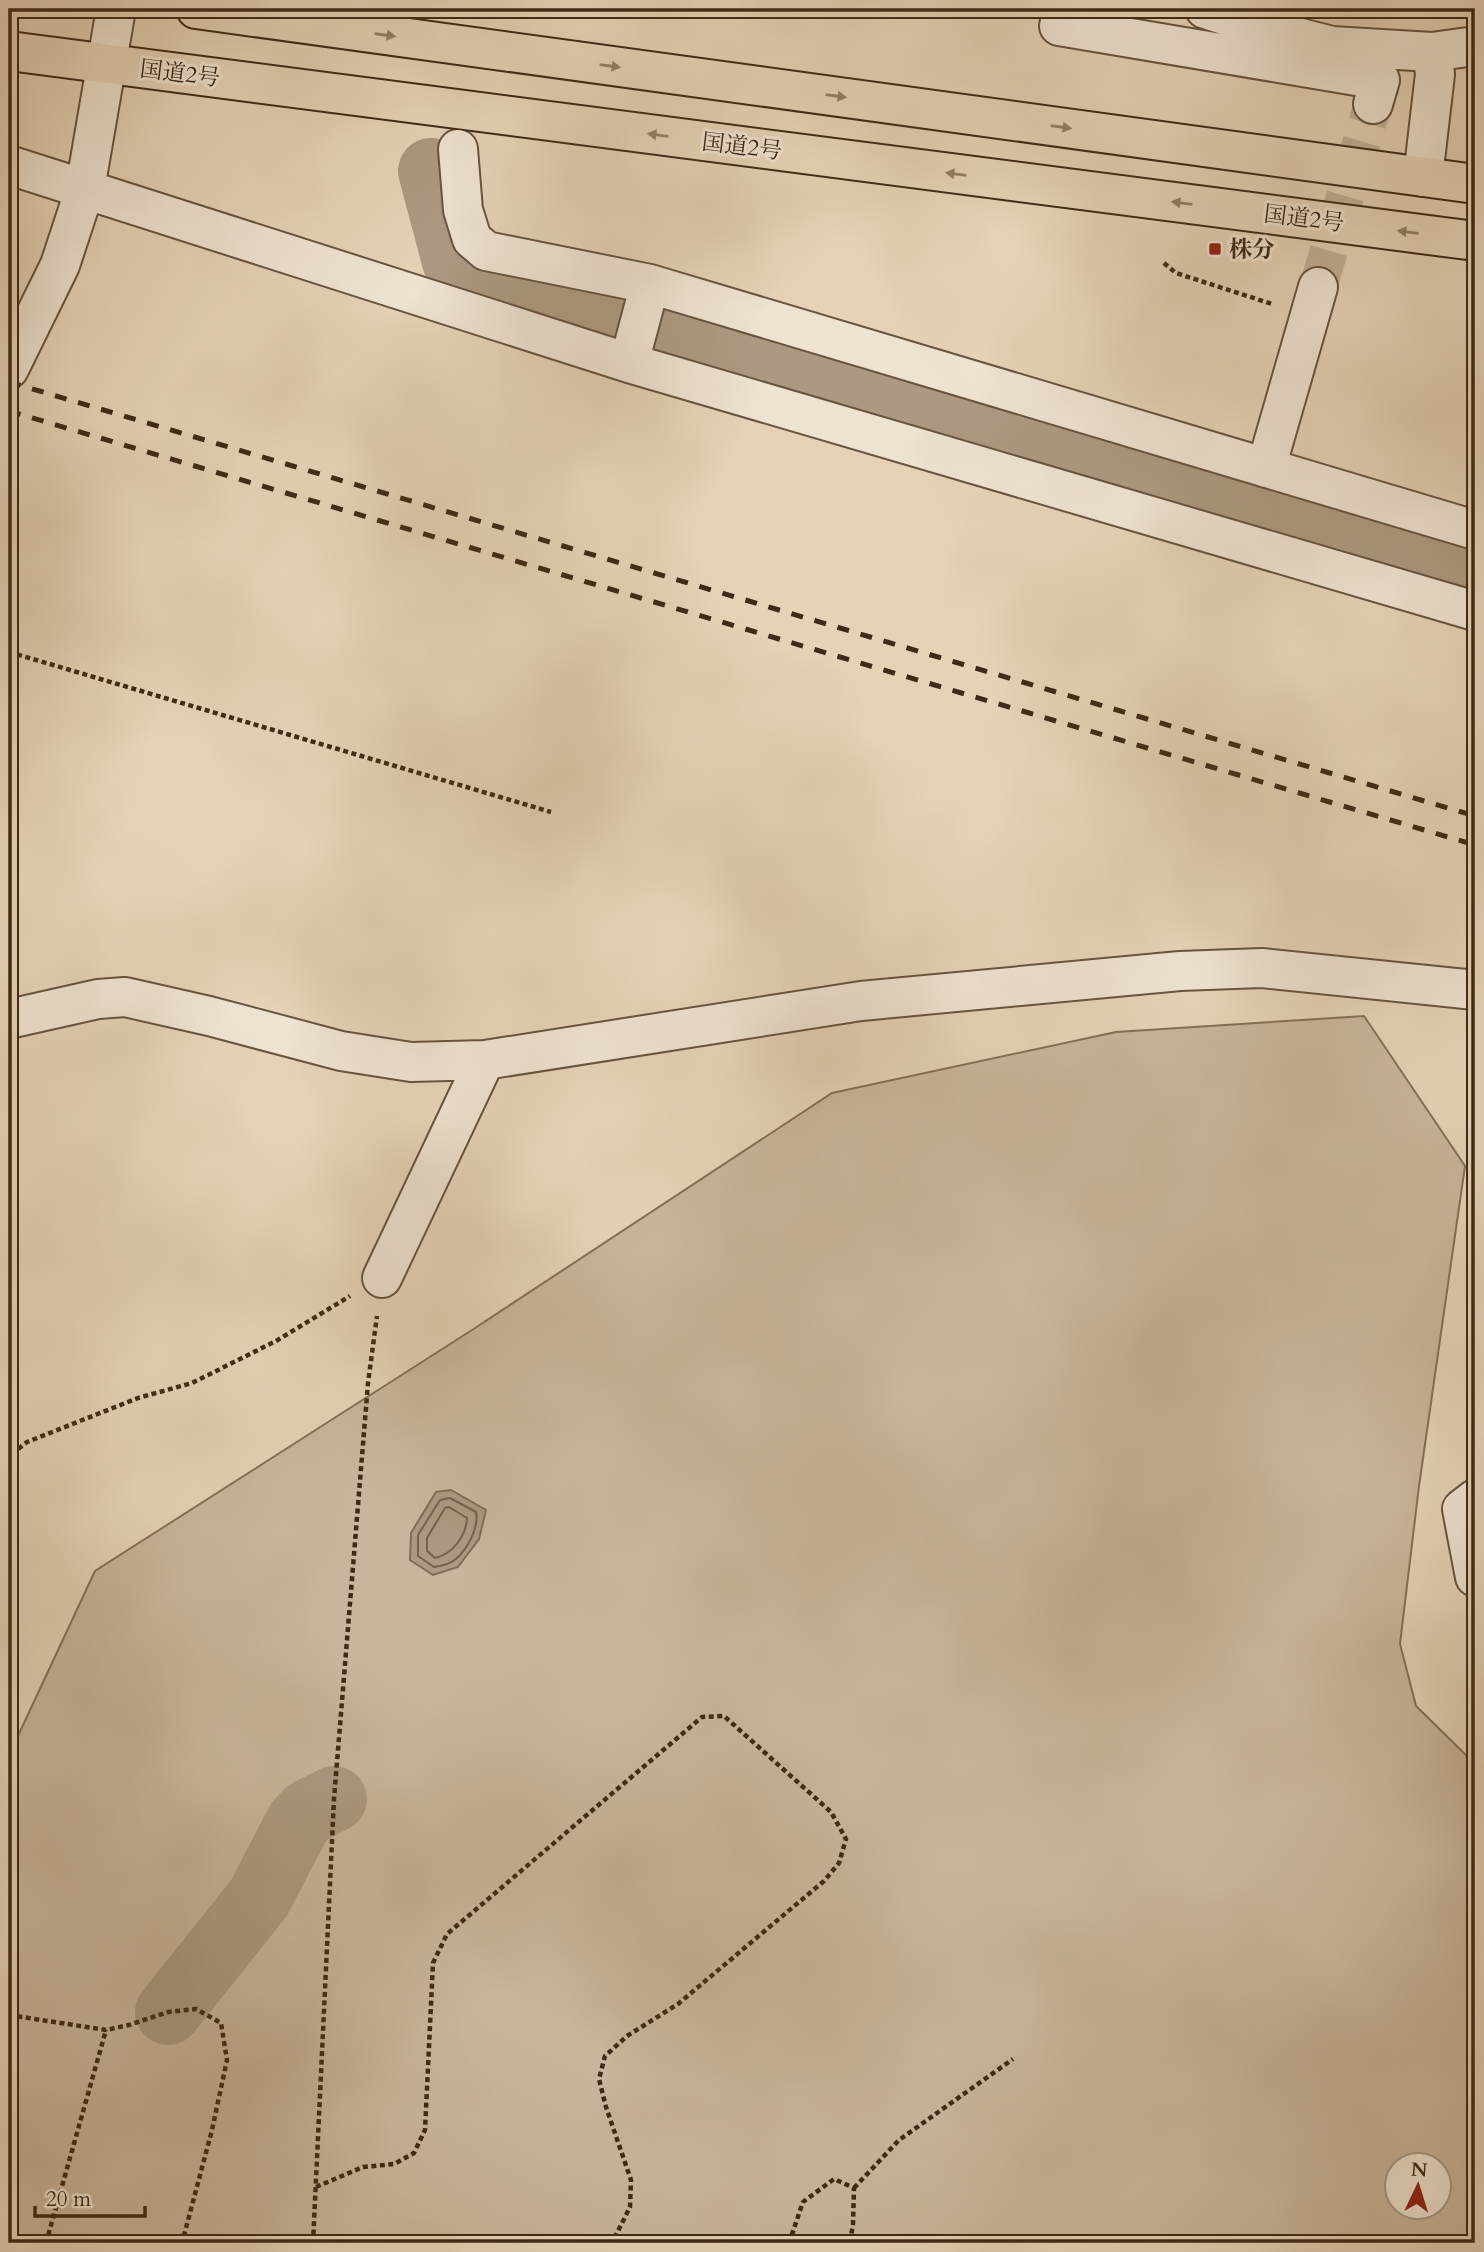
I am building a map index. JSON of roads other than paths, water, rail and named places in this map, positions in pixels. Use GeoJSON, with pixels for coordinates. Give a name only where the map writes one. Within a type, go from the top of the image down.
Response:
{"type":"FeatureCollection","features":[{"type":"Feature","properties":{"kind":"highway"},"geometry":{"type":"LineString","coordinates":[[196,9],[1475,184]]}},
{"type":"Feature","properties":{"kind":"highway","name":"国道2号"},"geometry":{"type":"LineString","coordinates":[[9,51],[1475,240]]}},
{"type":"Feature","properties":{"kind":"street"},"geometry":{"type":"LineString","coordinates":[[9,369],[60,264],[85,189],[116,9]]}},
{"type":"Feature","properties":{"kind":"street"},"geometry":{"type":"LineString","coordinates":[[1063,9],[1059,26],[1380,80],[1373,104]]}},
{"type":"Feature","properties":{"kind":"street"},"geometry":{"type":"LineString","coordinates":[[1205,9],[1332,46],[1432,52],[1475,46]]}},
{"type":"Feature","properties":{"kind":"street"},"geometry":{"type":"LineString","coordinates":[[1423,177],[1435,74],[1432,52]]}},
{"type":"Feature","properties":{"kind":"street"},"geometry":{"type":"LineString","coordinates":[[458,149],[463,210],[472,239],[486,251],[649,289],[1475,530]]}},
{"type":"Feature","properties":{"kind":"street"},"geometry":{"type":"LineString","coordinates":[[9,165],[630,357],[1475,611]]}},
{"type":"Feature","properties":{"kind":"street"},"geometry":{"type":"LineString","coordinates":[[1266,468],[1318,287]]}},
{"type":"Feature","properties":{"kind":"street"},"geometry":{"type":"LineString","coordinates":[[630,357],[649,289]]}},
{"type":"Feature","properties":{"kind":"street"},"geometry":{"type":"LineString","coordinates":[[9,1019],[98,999],[125,997],[341,1051],[411,1062],[485,1060],[862,1001],[1167,972],[1262,968],[1475,990]]}},
{"type":"Feature","properties":{"kind":"street"},"geometry":{"type":"LineString","coordinates":[[382,1278],[485,1060]]}},
{"type":"Feature","properties":{"kind":"street"},"geometry":{"type":"LineString","coordinates":[[1475,1499],[1462,1509],[1475,1577]]}},
{"type":"Feature","properties":{"kind":"water"},"geometry":{"type":"Polygon","coordinates":[[[451,1490],[486,1510],[479,1539],[458,1567],[433,1575],[410,1560],[411,1533],[436,1492],[451,1490]]]}},
{"type":"Feature","properties":{"kind":"waterway"},"geometry":{"type":"LineString","coordinates":[[431,171],[455,261],[521,285],[1475,564]]}},
{"type":"Feature","properties":{"kind":"waterway"},"geometry":{"type":"LineString","coordinates":[[168,2012],[259,1898],[298,1823],[308,1812],[334,1799]]}},
{"type":"Feature","properties":{"kind":"tunnel"},"geometry":{"type":"LineString","coordinates":[[1318,287],[1373,104]]}},
{"type":"Feature","properties":{"kind":"railway"},"geometry":{"type":"LineString","coordinates":[[9,382],[1475,816]]}},
{"type":"Feature","properties":{"kind":"railway"},"geometry":{"type":"LineString","coordinates":[[9,411],[1475,845]]}},
{"type":"Feature","properties":{"kind":"place","name":"株分"},"geometry":{"type":"Point","coordinates":[1215,249]}}]}
